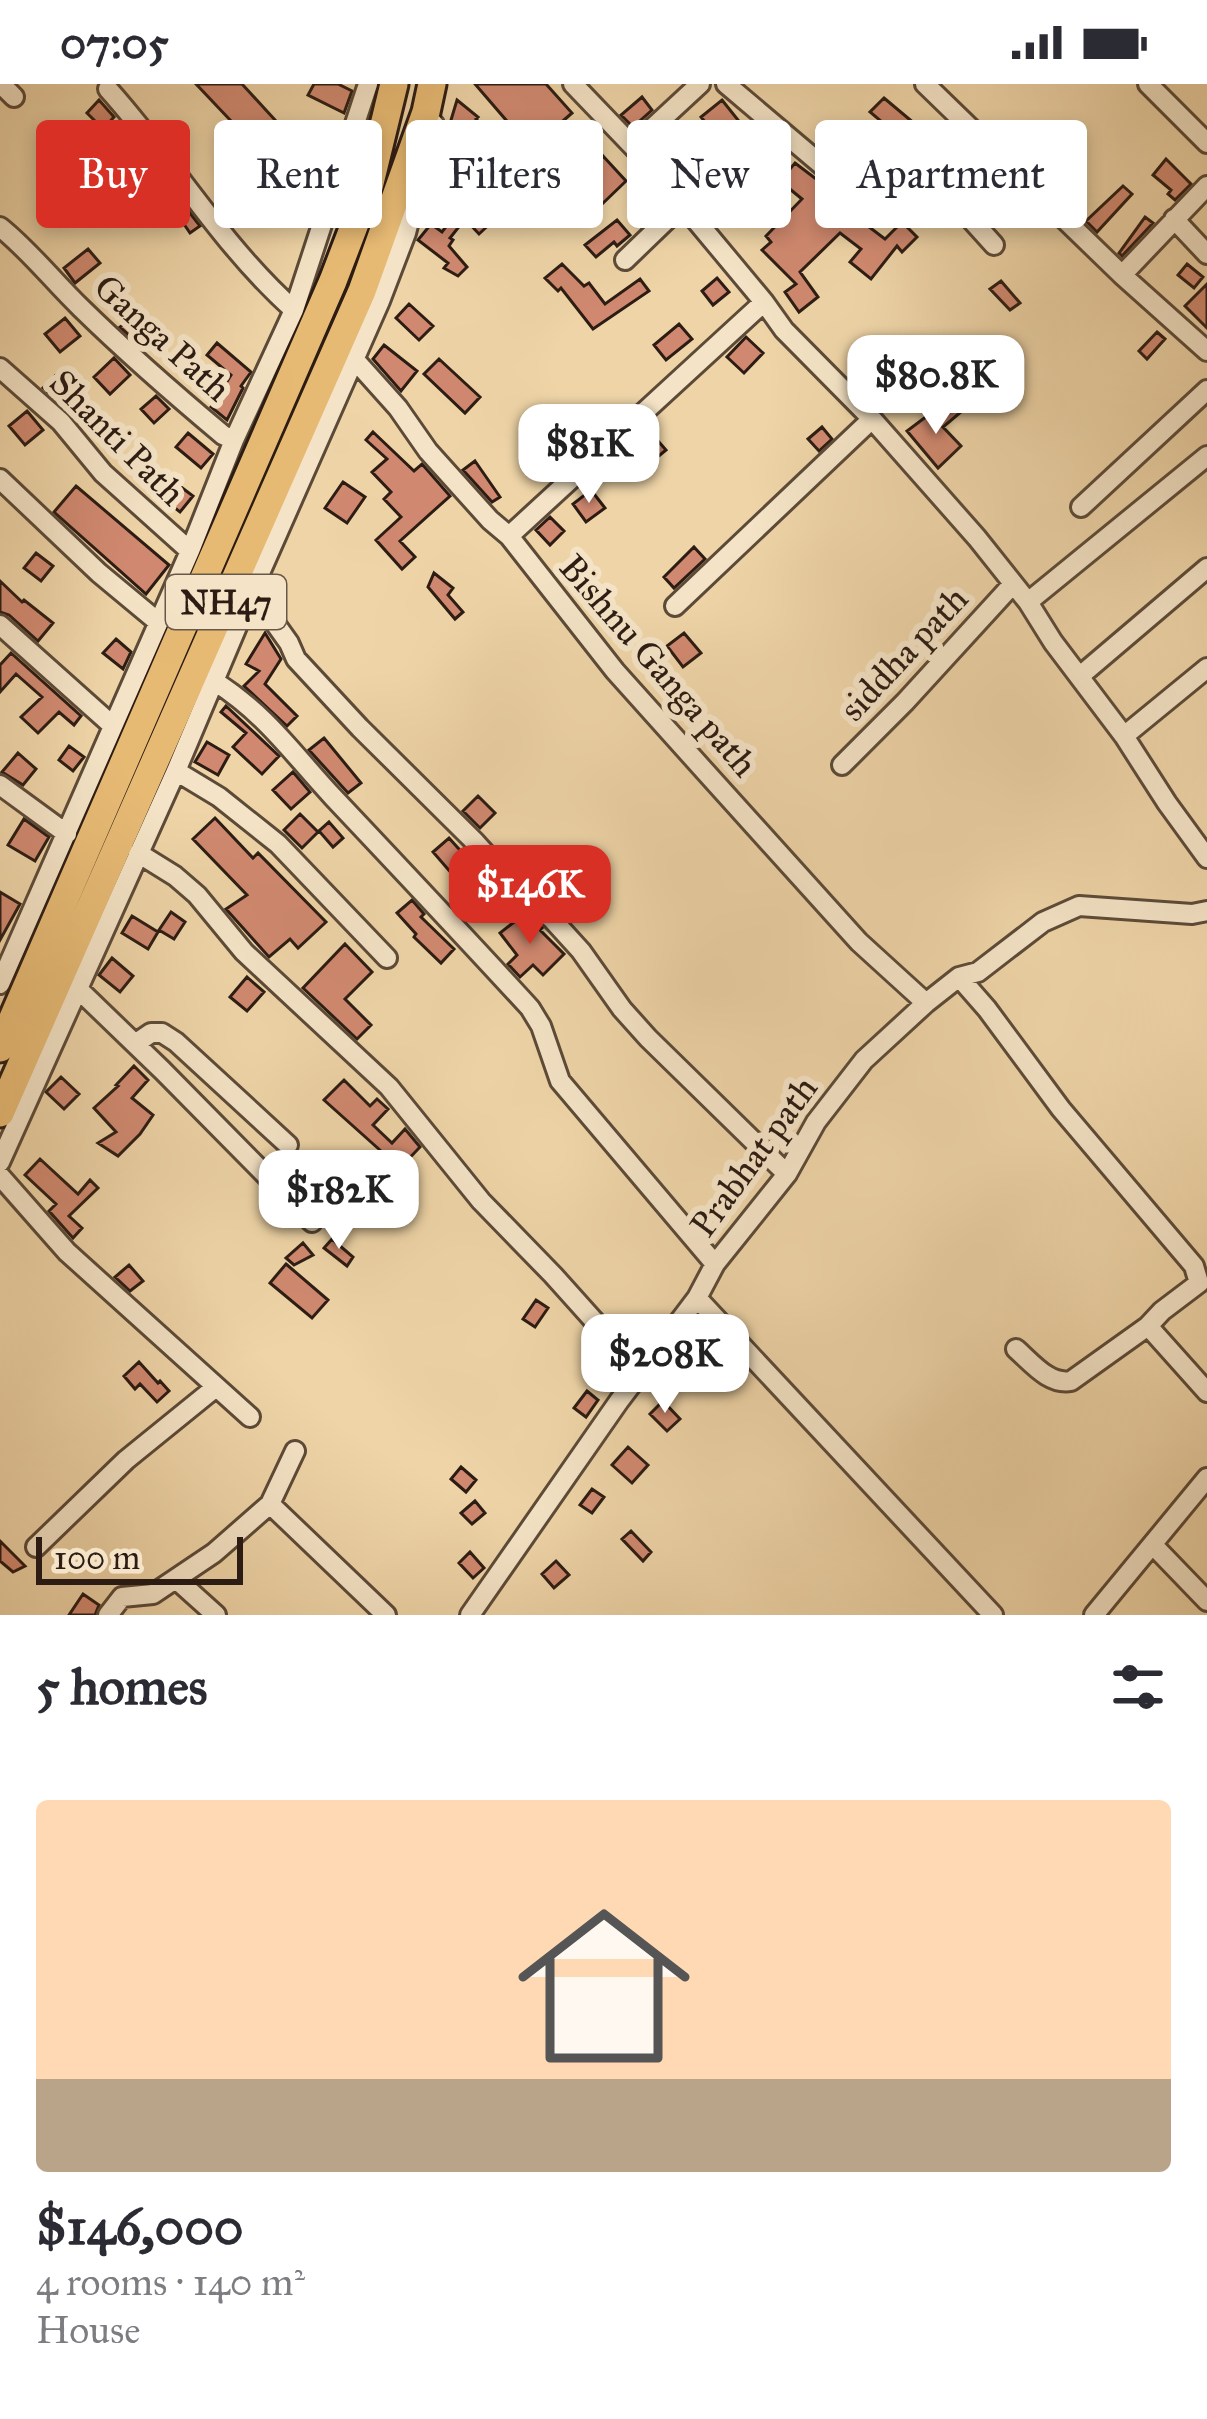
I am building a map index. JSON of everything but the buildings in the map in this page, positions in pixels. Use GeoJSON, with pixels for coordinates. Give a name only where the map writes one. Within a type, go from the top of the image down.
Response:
{"type":"FeatureCollection","features":[{"type":"Feature","properties":{"kind":"highway","name":"NH47"},"geometry":{"type":"LineString","coordinates":[[0,1048],[311,334],[369,187],[394,84]]}},
{"type":"Feature","properties":{"kind":"highway","name":"NH47"},"geometry":{"type":"LineString","coordinates":[[0,1113],[362,291],[432,84]]}},
{"type":"Feature","properties":{"kind":"street"},"geometry":{"type":"LineString","coordinates":[[0,984],[294,310],[368,84]]}},
{"type":"Feature","properties":{"kind":"street"},"geometry":{"type":"LineString","coordinates":[[0,1162],[355,360],[406,233],[444,84]]}},
{"type":"Feature","properties":{"kind":"street"},"geometry":{"type":"LineString","coordinates":[[572,84],[627,140]]}},
{"type":"Feature","properties":{"kind":"street"},"geometry":{"type":"LineString","coordinates":[[661,120],[700,84]]}},
{"type":"Feature","properties":{"kind":"street"},"geometry":{"type":"LineString","coordinates":[[726,84],[872,208],[886,208],[930,174],[994,245]]}},
{"type":"Feature","properties":{"kind":"street"},"geometry":{"type":"LineString","coordinates":[[925,84],[1207,351]]}},
{"type":"Feature","properties":{"kind":"street"},"geometry":{"type":"LineString","coordinates":[[1148,84],[1207,142]]}},
{"type":"Feature","properties":{"kind":"street"},"geometry":{"type":"LineString","coordinates":[[108,89],[236,250],[294,310]]}},
{"type":"Feature","properties":{"kind":"street"},"geometry":{"type":"LineString","coordinates":[[1122,274],[1207,185]]}},
{"type":"Feature","properties":{"kind":"street"},"geometry":{"type":"LineString","coordinates":[[1174,218],[1207,254]]}},
{"type":"Feature","properties":{"kind":"street","name":"Ganga Path"},"geometry":{"type":"LineString","coordinates":[[0,227],[140,366],[234,440]]}},
{"type":"Feature","properties":{"kind":"street"},"geometry":{"type":"LineString","coordinates":[[625,260],[659,228]]}},
{"type":"Feature","properties":{"kind":"street"},"geometry":{"type":"LineString","coordinates":[[701,228],[784,330],[872,419],[1028,602],[1207,858]]}},
{"type":"Feature","properties":{"kind":"street"},"geometry":{"type":"LineString","coordinates":[[509,536],[764,302]]}},
{"type":"Feature","properties":{"kind":"street","name":"Bishnu Ganga path"},"geometry":{"type":"LineString","coordinates":[[355,360],[428,451],[509,536],[615,671],[859,942],[926,1003]]}},
{"type":"Feature","properties":{"kind":"street","name":"Shanti Path"},"geometry":{"type":"LineString","coordinates":[[0,368],[61,422],[103,473],[190,551]]}},
{"type":"Feature","properties":{"kind":"street"},"geometry":{"type":"LineString","coordinates":[[1082,507],[1207,390]]}},
{"type":"Feature","properties":{"kind":"street"},"geometry":{"type":"LineString","coordinates":[[675,606],[872,419]]}},
{"type":"Feature","properties":{"kind":"street"},"geometry":{"type":"LineString","coordinates":[[1028,602],[1207,456]]}},
{"type":"Feature","properties":{"kind":"street"},"geometry":{"type":"LineString","coordinates":[[0,479],[158,622]]}},
{"type":"Feature","properties":{"kind":"street"},"geometry":{"type":"LineString","coordinates":[[1080,676],[1207,568]]}},
{"type":"Feature","properties":{"kind":"street","name":"siddha path"},"geometry":{"type":"LineString","coordinates":[[842,765],[1012,585]]}},
{"type":"Feature","properties":{"kind":"street"},"geometry":{"type":"LineString","coordinates":[[252,591],[296,659],[581,951],[648,1038],[787,1174]]}},
{"type":"Feature","properties":{"kind":"street"},"geometry":{"type":"LineString","coordinates":[[0,625],[113,726]]}},
{"type":"Feature","properties":{"kind":"street"},"geometry":{"type":"LineString","coordinates":[[1124,736],[1207,668]]}},
{"type":"Feature","properties":{"kind":"street"},"geometry":{"type":"LineString","coordinates":[[214,681],[244,700],[286,741],[530,1008],[560,1081],[715,1264]]}},
{"type":"Feature","properties":{"kind":"street"},"geometry":{"type":"LineString","coordinates":[[176,772],[219,797],[278,844],[387,958]]}},
{"type":"Feature","properties":{"kind":"street"},"geometry":{"type":"LineString","coordinates":[[0,785],[67,834]]}},
{"type":"Feature","properties":{"kind":"street"},"geometry":{"type":"LineString","coordinates":[[138,853],[197,895],[244,952],[389,1087],[481,1201],[640,1372]]}},
{"type":"Feature","properties":{"kind":"street","name":"Prabhat path"},"geometry":{"type":"LineString","coordinates":[[470,1615],[864,1060],[959,977],[978,972],[1043,922],[1079,906],[1207,911]]}},
{"type":"Feature","properties":{"kind":"street"},"geometry":{"type":"LineString","coordinates":[[959,977],[1061,1109],[1194,1266],[1199,1283],[1071,1381],[1052,1380],[1016,1349]]}},
{"type":"Feature","properties":{"kind":"street"},"geometry":{"type":"LineString","coordinates":[[77,988],[312,1222]]}},
{"type":"Feature","properties":{"kind":"street"},"geometry":{"type":"LineString","coordinates":[[135,1044],[151,1033],[176,1042],[288,1145]]}},
{"type":"Feature","properties":{"kind":"street"},"geometry":{"type":"LineString","coordinates":[[0,1176],[68,1252],[250,1417]]}},
{"type":"Feature","properties":{"kind":"street"},"geometry":{"type":"LineString","coordinates":[[697,1298],[993,1615]]}},
{"type":"Feature","properties":{"kind":"street"},"geometry":{"type":"LineString","coordinates":[[1148,1326],[1207,1392]]}},
{"type":"Feature","properties":{"kind":"street"},"geometry":{"type":"LineString","coordinates":[[36,1547],[126,1460],[215,1388]]}},
{"type":"Feature","properties":{"kind":"street"},"geometry":{"type":"LineString","coordinates":[[108,1615],[122,1597],[153,1594],[214,1553],[270,1504],[296,1450]]}},
{"type":"Feature","properties":{"kind":"street"},"geometry":{"type":"LineString","coordinates":[[1094,1615],[1207,1478]]}},
{"type":"Feature","properties":{"kind":"street"},"geometry":{"type":"LineString","coordinates":[[270,1504],[386,1615]]}},
{"type":"Feature","properties":{"kind":"street"},"geometry":{"type":"LineString","coordinates":[[1153,1545],[1207,1601]]}},
{"type":"Feature","properties":{"kind":"street"},"geometry":{"type":"LineString","coordinates":[[176,1579],[216,1615]]}}]}
